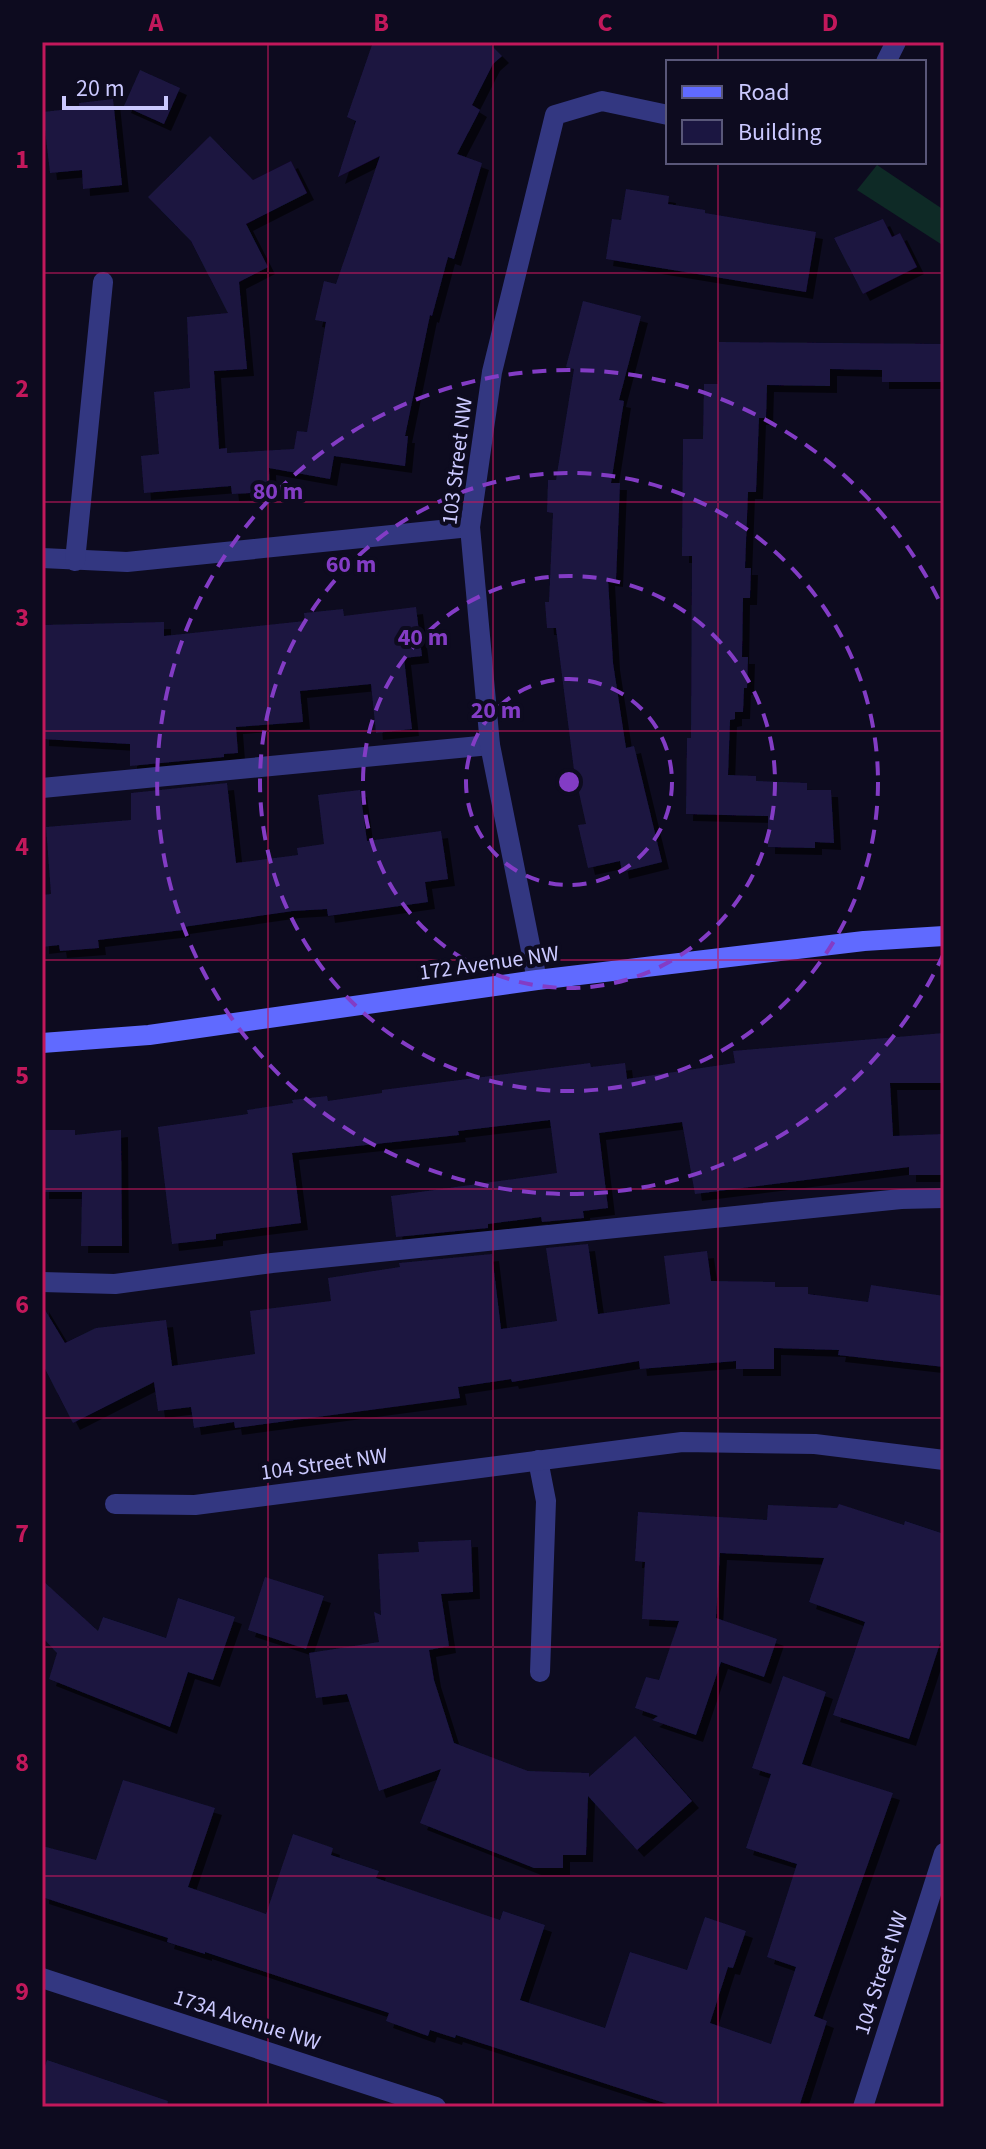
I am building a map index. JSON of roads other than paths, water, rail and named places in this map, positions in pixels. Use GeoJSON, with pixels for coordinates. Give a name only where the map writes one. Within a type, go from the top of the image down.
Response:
{"type":"FeatureCollection","features":[{"type":"Feature","properties":{"kind":"street"},"geometry":{"type":"LineString","coordinates":[[887,60],[896,42]]}},
{"type":"Feature","properties":{"kind":"street","name":"103 Street NW"},"geometry":{"type":"LineString","coordinates":[[537,980],[490,745],[470,527],[492,372],[555,115],[602,101],[666,115]]}},
{"type":"Feature","properties":{"kind":"street"},"geometry":{"type":"LineString","coordinates":[[75,561],[103,282]]}},
{"type":"Feature","properties":{"kind":"street"},"geometry":{"type":"LineString","coordinates":[[42,558],[127,562],[470,527]]}},
{"type":"Feature","properties":{"kind":"street"},"geometry":{"type":"LineString","coordinates":[[42,788],[490,745]]}},
{"type":"Feature","properties":{"kind":"street","name":"172 Avenue NW"},"geometry":{"type":"LineString","coordinates":[[42,1043],[149,1035],[537,980],[864,941],[944,936]]}},
{"type":"Feature","properties":{"kind":"street"},"geometry":{"type":"LineString","coordinates":[[42,1282],[115,1284],[288,1261],[901,1199],[944,1198]]}},
{"type":"Feature","properties":{"kind":"street","name":"104 Street NW"},"geometry":{"type":"LineString","coordinates":[[115,1504],[195,1505],[682,1442],[815,1444],[944,1460]]}},
{"type":"Feature","properties":{"kind":"street"},"geometry":{"type":"LineString","coordinates":[[538,1460],[546,1501],[540,1672]]}},
{"type":"Feature","properties":{"kind":"street","name":"104 Street NW"},"geometry":{"type":"LineString","coordinates":[[863,2107],[944,1853]]}},
{"type":"Feature","properties":{"kind":"street","name":"173A Avenue NW"},"geometry":{"type":"LineString","coordinates":[[42,1978],[436,2107]]}}]}
